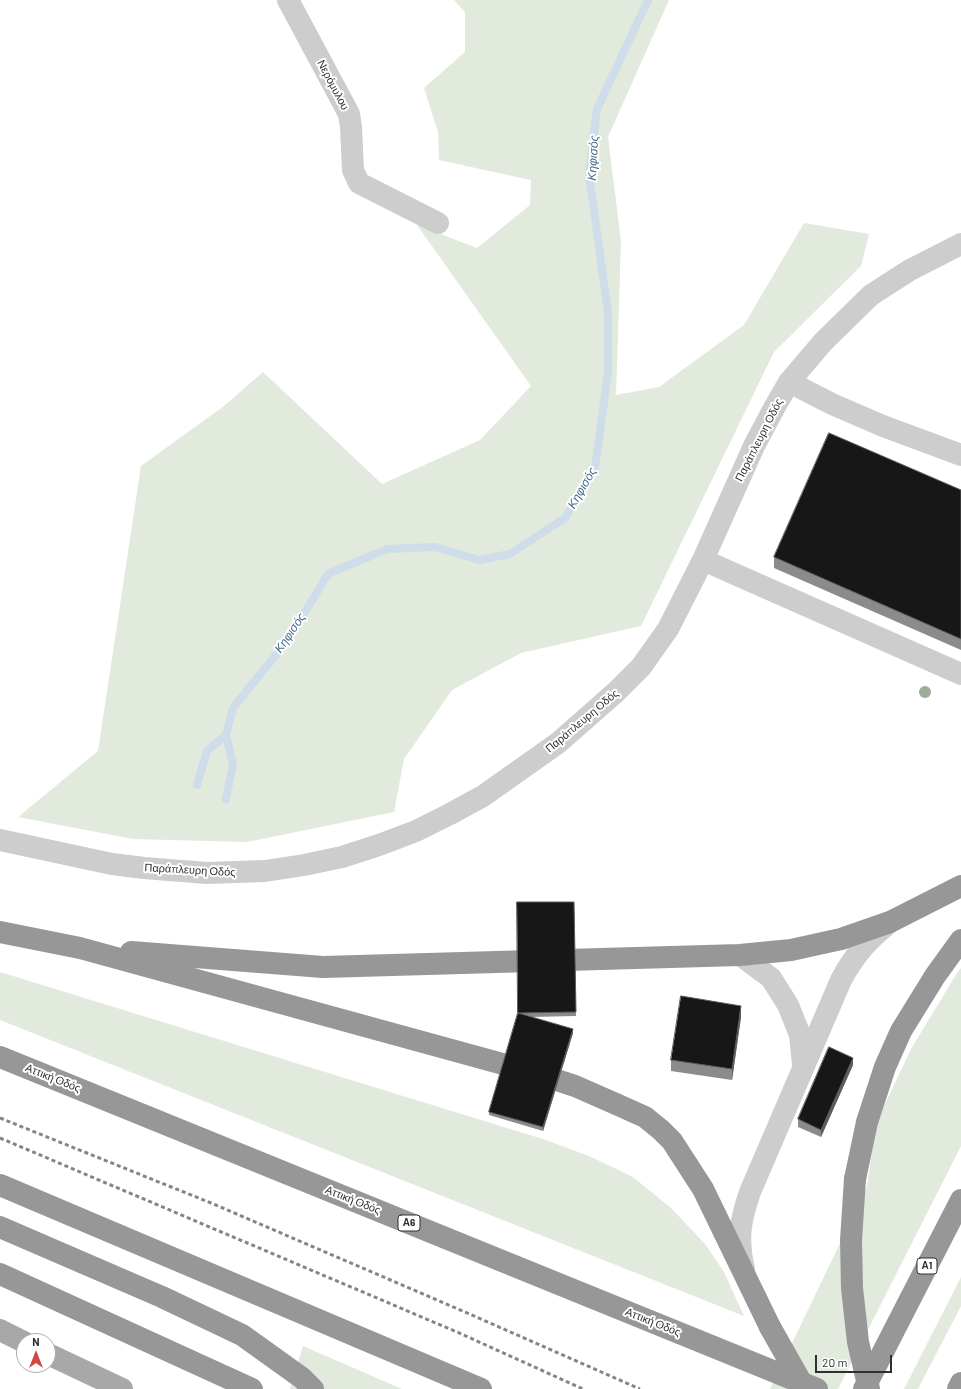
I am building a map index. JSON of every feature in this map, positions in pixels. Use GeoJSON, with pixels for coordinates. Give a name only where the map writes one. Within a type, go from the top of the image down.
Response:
{"type":"FeatureCollection","features":[{"type":"Feature","properties":{"kind":"highway"},"geometry":{"type":"LineString","coordinates":[[80,948],[323,967],[740,955],[791,950],[841,939],[890,922],[961,886]]}},
{"type":"Feature","properties":{"kind":"highway"},"geometry":{"type":"LineString","coordinates":[[0,932],[80,948],[532,1072],[575,1086],[644,1117],[672,1141],[703,1189],[770,1327],[805,1389]]}},
{"type":"Feature","properties":{"kind":"highway"},"geometry":{"type":"LineString","coordinates":[[868,1389],[858,1342],[852,1288],[851,1240],[855,1179],[867,1122],[891,1053],[908,1019],[935,976],[961,940]]}},
{"type":"Feature","properties":{"kind":"highway","name":"Αττική Οδός"},"geometry":{"type":"LineString","coordinates":[[0,1057],[818,1389]]}},
{"type":"Feature","properties":{"kind":"highway"},"geometry":{"type":"LineString","coordinates":[[0,1185],[481,1389]]}},
{"type":"Feature","properties":{"kind":"highway","name":"Α1"},"geometry":{"type":"LineString","coordinates":[[864,1389],[961,1200]]}},
{"type":"Feature","properties":{"kind":"highway"},"geometry":{"type":"LineString","coordinates":[[0,1228],[162,1296],[242,1335],[302,1378],[313,1389]]}},
{"type":"Feature","properties":{"kind":"highway"},"geometry":{"type":"LineString","coordinates":[[0,1274],[252,1389]]}},
{"type":"Feature","properties":{"kind":"highway"},"geometry":{"type":"LineString","coordinates":[[958,1389],[961,1383]]}},
{"type":"Feature","properties":{"kind":"main road"},"geometry":{"type":"LineString","coordinates":[[0,1330],[16,1338]]}},
{"type":"Feature","properties":{"kind":"main road"},"geometry":{"type":"LineString","coordinates":[[56,1358],[122,1389]]}},
{"type":"Feature","properties":{"kind":"street","name":"Νερόμυλου"},"geometry":{"type":"LineString","coordinates":[[288,0],[349,114],[353,170],[359,182],[438,223]]}},
{"type":"Feature","properties":{"kind":"street","name":"Παράπλευρη Οδός"},"geometry":{"type":"LineString","coordinates":[[0,840],[112,864],[160,870],[207,873],[265,871],[342,857],[379,845],[450,814],[482,796],[558,743],[616,692],[641,667],[668,629],[703,560],[754,446],[773,410],[789,382],[823,342],[871,295],[910,270],[961,244]]}},
{"type":"Feature","properties":{"kind":"street"},"geometry":{"type":"LineString","coordinates":[[789,382],[832,404],[883,426],[961,455]]}},
{"type":"Feature","properties":{"kind":"street"},"geometry":{"type":"LineString","coordinates":[[703,560],[961,674]]}},
{"type":"Feature","properties":{"kind":"street"},"geometry":{"type":"LineString","coordinates":[[746,1276],[740,1253],[740,1232],[742,1214],[750,1192],[840,980],[861,948],[890,922]]}},
{"type":"Feature","properties":{"kind":"street"},"geometry":{"type":"LineString","coordinates":[[740,955],[771,978],[788,1005],[800,1035],[804,1066]]}},
{"type":"Feature","properties":{"kind":"shaded area"},"geometry":{"type":"Polygon","coordinates":[[[454,0],[669,0],[608,137],[621,241],[616,395],[659,387],[744,325],[804,223],[869,234],[861,266],[774,352],[641,626],[521,653],[452,690],[404,759],[394,812],[247,842],[133,839],[18,817],[98,751],[141,466],[224,406],[263,372],[382,484],[480,440],[531,386],[417,225],[477,248],[530,205],[531,180],[439,160],[438,132],[424,88],[465,52],[465,12],[454,0]]]}},
{"type":"Feature","properties":{"kind":"shaded area"},"geometry":{"type":"Polygon","coordinates":[[[961,968],[961,1146],[838,1389],[770,1389],[867,1187],[876,1123],[911,1049],[961,968]]]}},
{"type":"Feature","properties":{"kind":"shaded area"},"geometry":{"type":"Polygon","coordinates":[[[0,972],[546,1140],[589,1156],[633,1177],[672,1209],[705,1244],[724,1272],[744,1316],[0,1020],[0,972]]]}},
{"type":"Feature","properties":{"kind":"shaded area"},"geometry":{"type":"Polygon","coordinates":[[[961,1277],[961,1306],[918,1389],[904,1389],[961,1277]]]}},
{"type":"Feature","properties":{"kind":"shaded area"},"geometry":{"type":"Polygon","coordinates":[[[303,1346],[402,1389],[290,1389],[303,1346]]]}},
{"type":"Feature","properties":{"kind":"building"},"geometry":{"type":"Polygon","coordinates":[[[829,433],[961,490],[961,639],[774,557],[829,433]]]}},
{"type":"Feature","properties":{"kind":"building"},"geometry":{"type":"Polygon","coordinates":[[[517,902],[574,902],[576,1012],[518,1013],[517,902]]]}},
{"type":"Feature","properties":{"kind":"building"},"geometry":{"type":"Polygon","coordinates":[[[681,996],[741,1006],[732,1069],[671,1060],[681,996]]]}},
{"type":"Feature","properties":{"kind":"building"},"geometry":{"type":"Polygon","coordinates":[[[518,1013],[573,1029],[543,1127],[489,1112],[518,1013]]]}},
{"type":"Feature","properties":{"kind":"building"},"geometry":{"type":"Polygon","coordinates":[[[829,1047],[853,1058],[821,1130],[798,1119],[829,1047]]]}},
{"type":"Feature","properties":{"kind":"waterway","name":"Κηφισός"},"geometry":{"type":"LineString","coordinates":[[226,799],[233,764],[226,735],[233,708],[288,640],[328,574],[387,549],[435,547],[479,560],[510,554],[565,518],[595,468],[608,373],[608,313],[589,174],[597,109],[648,0]]}},
{"type":"Feature","properties":{"kind":"waterway","name":"Κηφισός"},"geometry":{"type":"LineString","coordinates":[[197,785],[207,751],[226,735]]}},
{"type":"Feature","properties":{"kind":"railway"},"geometry":{"type":"LineString","coordinates":[[0,1118],[211,1203],[640,1389]]}},
{"type":"Feature","properties":{"kind":"railway"},"geometry":{"type":"LineString","coordinates":[[0,1138],[457,1332],[583,1389]]}}]}
